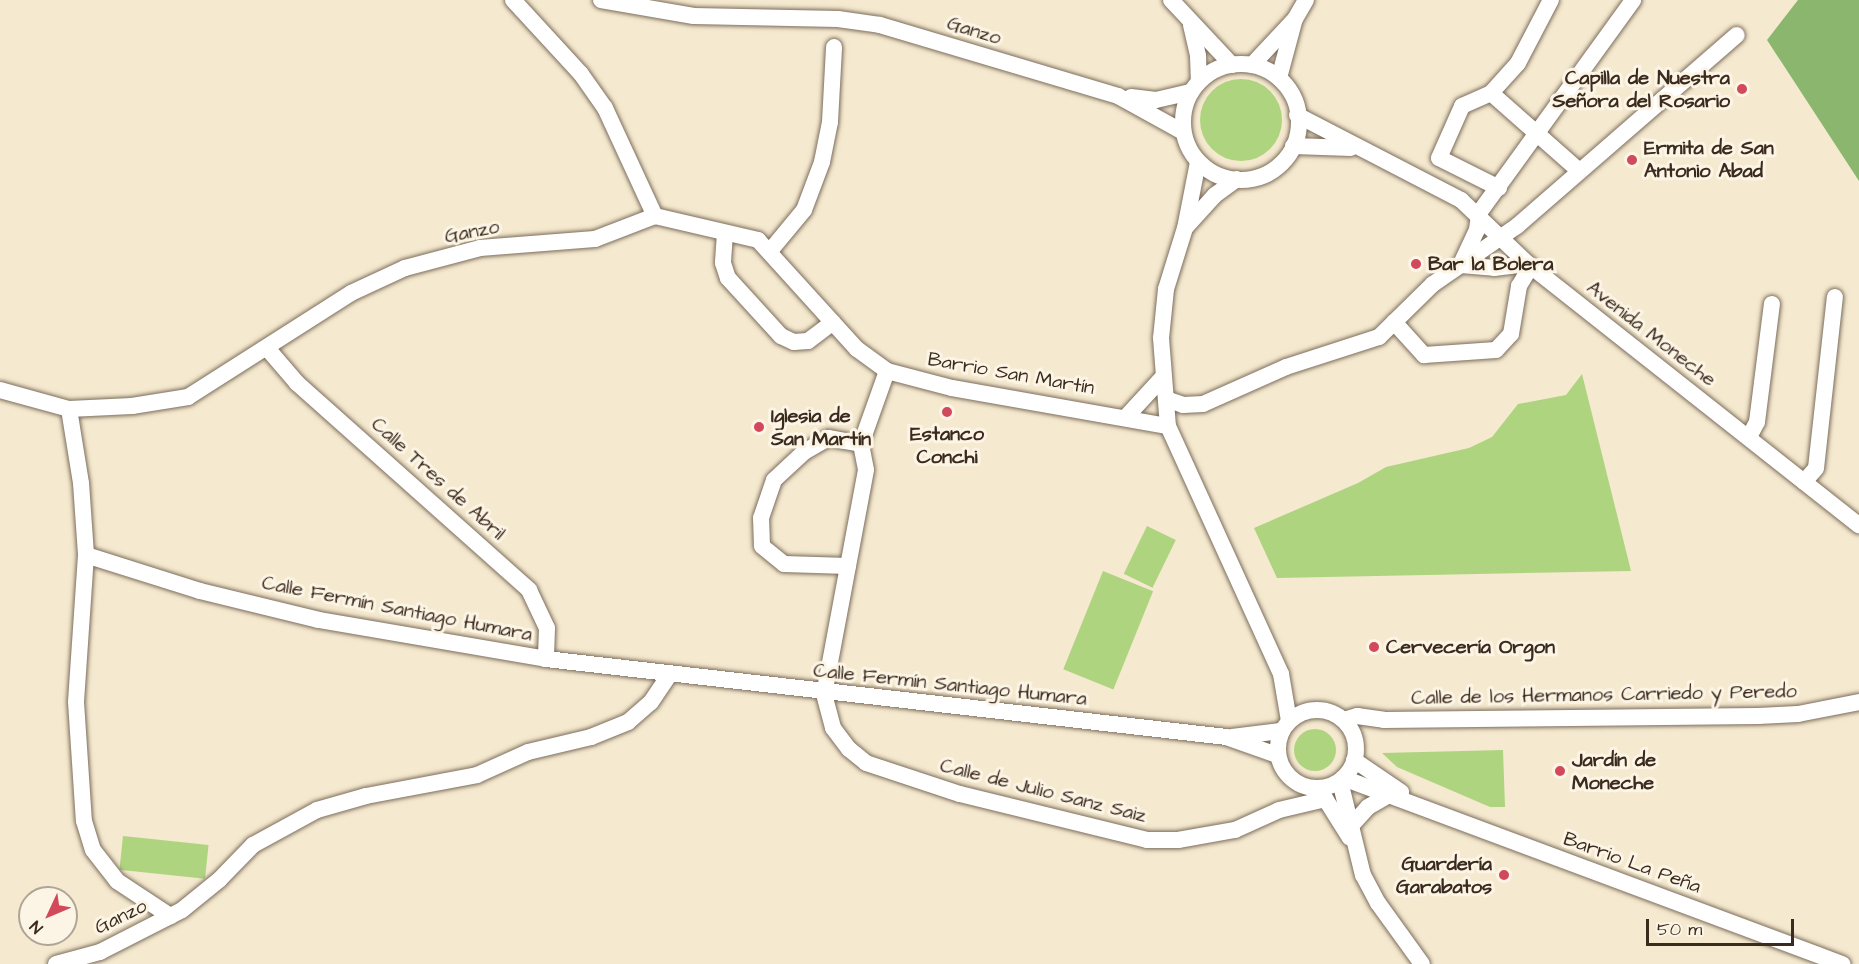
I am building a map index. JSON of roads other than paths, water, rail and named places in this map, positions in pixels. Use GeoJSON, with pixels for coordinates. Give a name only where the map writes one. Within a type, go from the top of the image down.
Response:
{"type":"FeatureCollection","features":[{"type":"Feature","properties":{"kind":"street"},"geometry":{"type":"LineString","coordinates":[[513,0],[581,74],[605,108],[655,216]]}},
{"type":"Feature","properties":{"kind":"street","name":"Ganzo"},"geometry":{"type":"LineString","coordinates":[[601,0],[694,16],[859,21],[1118,96],[1156,99],[1195,87]]}},
{"type":"Feature","properties":{"kind":"street"},"geometry":{"type":"LineString","coordinates":[[1171,0],[1191,24],[1232,65]]}},
{"type":"Feature","properties":{"kind":"street"},"geometry":{"type":"LineString","coordinates":[[1252,65],[1295,18],[1306,0]]}},
{"type":"Feature","properties":{"kind":"street"},"geometry":{"type":"LineString","coordinates":[[1499,188],[1439,158],[1462,106],[1491,93],[1518,63],[1551,0]]}},
{"type":"Feature","properties":{"kind":"street"},"geometry":{"type":"LineString","coordinates":[[1461,265],[1477,230],[1479,213],[1633,0]]}},
{"type":"Feature","properties":{"kind":"street"},"geometry":{"type":"LineString","coordinates":[[1280,78],[1295,18]]}},
{"type":"Feature","properties":{"kind":"street"},"geometry":{"type":"LineString","coordinates":[[1191,24],[1198,56],[1195,87],[1183,132],[1197,162],[1219,176],[1237,179],[1266,175],[1293,146],[1298,115],[1292,95],[1280,78],[1252,65],[1232,65],[1215,70],[1195,87]]}},
{"type":"Feature","properties":{"kind":"street"},"geometry":{"type":"LineString","coordinates":[[1494,268],[1506,243],[1578,170],[1737,34]]}},
{"type":"Feature","properties":{"kind":"street"},"geometry":{"type":"LineString","coordinates":[[770,250],[804,210],[822,162],[830,122],[834,47]]}},
{"type":"Feature","properties":{"kind":"street"},"geometry":{"type":"LineString","coordinates":[[1491,93],[1578,170]]}},
{"type":"Feature","properties":{"kind":"street","name":"Ganzo"},"geometry":{"type":"LineString","coordinates":[[1118,96],[1183,132]]}},
{"type":"Feature","properties":{"kind":"street","name":"Avenida Moneche"},"geometry":{"type":"LineString","coordinates":[[1298,115],[1358,149],[1461,200],[1479,213],[1529,265],[1859,525]]}},
{"type":"Feature","properties":{"kind":"street","name":"Avenida Moneche"},"geometry":{"type":"LineString","coordinates":[[1293,146],[1358,149]]}},
{"type":"Feature","properties":{"kind":"street"},"geometry":{"type":"LineString","coordinates":[[1197,162],[1185,228],[1166,289],[1161,338],[1168,426],[1284,681],[1311,710]]}},
{"type":"Feature","properties":{"kind":"street"},"geometry":{"type":"LineString","coordinates":[[1185,228],[1215,195],[1237,179]]}},
{"type":"Feature","properties":{"kind":"street","name":"Barrio San Martín"},"geometry":{"type":"LineString","coordinates":[[655,216],[689,221],[725,233],[758,240],[770,250],[857,349],[887,371],[952,388],[1127,416],[1168,426]]}},
{"type":"Feature","properties":{"kind":"street","name":"Ganzo"},"geometry":{"type":"LineString","coordinates":[[0,390],[69,409],[132,406],[188,397],[351,293],[405,268],[480,248],[595,239],[655,216]]}},
{"type":"Feature","properties":{"kind":"street"},"geometry":{"type":"LineString","coordinates":[[725,233],[723,263],[728,278],[781,336],[794,342],[808,342],[833,322]]}},
{"type":"Feature","properties":{"kind":"street"},"geometry":{"type":"LineString","coordinates":[[1166,399],[1183,405],[1211,401],[1286,367],[1378,337],[1433,284],[1461,265],[1506,243]]}},
{"type":"Feature","properties":{"kind":"street"},"geometry":{"type":"LineString","coordinates":[[1461,265],[1494,268],[1529,265]]}},
{"type":"Feature","properties":{"kind":"street"},"geometry":{"type":"LineString","coordinates":[[1394,322],[1424,355],[1496,350],[1511,334],[1519,286],[1529,265]]}},
{"type":"Feature","properties":{"kind":"street"},"geometry":{"type":"LineString","coordinates":[[1804,482],[1816,468],[1835,297]]}},
{"type":"Feature","properties":{"kind":"street"},"geometry":{"type":"LineString","coordinates":[[1749,437],[1757,422],[1772,304]]}},
{"type":"Feature","properties":{"kind":"street","name":"Calle Tres de Abril"},"geometry":{"type":"LineString","coordinates":[[267,348],[297,383],[529,590],[547,628],[546,659]]}},
{"type":"Feature","properties":{"kind":"street"},"geometry":{"type":"LineString","coordinates":[[824,694],[866,470],[861,444],[887,371]]}},
{"type":"Feature","properties":{"kind":"street"},"geometry":{"type":"LineString","coordinates":[[1127,416],[1163,377]]}},
{"type":"Feature","properties":{"kind":"street"},"geometry":{"type":"LineString","coordinates":[[69,409],[81,483],[86,555],[76,702],[84,821],[93,850],[117,881],[170,916],[219,880],[253,845],[284,826],[340,803],[477,775],[528,752],[591,737],[628,722],[651,702],[670,674]]}},
{"type":"Feature","properties":{"kind":"street"},"geometry":{"type":"LineString","coordinates":[[848,566],[795,567],[784,564],[762,546],[761,518],[774,480],[804,452],[828,438],[861,444]]}},
{"type":"Feature","properties":{"kind":"street","name":"Calle Fermín Santiago Humara"},"geometry":{"type":"LineString","coordinates":[[86,555],[200,591],[319,620],[546,659],[824,694],[1045,714],[1226,737],[1277,755]]}},
{"type":"Feature","properties":{"kind":"street"},"geometry":{"type":"LineString","coordinates":[[1284,681],[1285,726],[1277,755],[1286,774],[1296,782],[1322,794],[1355,847]]}},
{"type":"Feature","properties":{"kind":"street","name":"Calle de Julio Sanz Saiz"},"geometry":{"type":"LineString","coordinates":[[824,694],[833,728],[866,763],[1050,818],[1125,831],[1147,840],[1178,840],[1235,830],[1322,794]]}},
{"type":"Feature","properties":{"kind":"street","name":"Calle de los Hermanos Carriedo y Peredo"},"geometry":{"type":"LineString","coordinates":[[1344,720],[1357,716],[1384,720],[1767,716],[1859,702]]}},
{"type":"Feature","properties":{"kind":"street"},"geometry":{"type":"LineString","coordinates":[[1285,726],[1311,710],[1322,710],[1344,720],[1355,740],[1354,760],[1342,780],[1322,794]]}},
{"type":"Feature","properties":{"kind":"street","name":"Calle de los Hermanos Carriedo y Peredo"},"geometry":{"type":"LineString","coordinates":[[1355,740],[1384,720]]}},
{"type":"Feature","properties":{"kind":"street","name":"Calle Fermín Santiago Humara"},"geometry":{"type":"LineString","coordinates":[[1226,737],[1285,726]]}},
{"type":"Feature","properties":{"kind":"street","name":"Barrio La Peña"},"geometry":{"type":"LineString","coordinates":[[1354,760],[1425,806]]}},
{"type":"Feature","properties":{"kind":"street"},"geometry":{"type":"LineString","coordinates":[[1342,780],[1355,847],[1363,874],[1378,903],[1422,964]]}},
{"type":"Feature","properties":{"kind":"street","name":"Barrio La Peña"},"geometry":{"type":"LineString","coordinates":[[1342,780],[1425,806],[1825,961],[1842,964]]}},
{"type":"Feature","properties":{"kind":"street"},"geometry":{"type":"LineString","coordinates":[[1352,826],[1368,807],[1389,795]]}},
{"type":"Feature","properties":{"kind":"street","name":"Ganzo"},"geometry":{"type":"LineString","coordinates":[[56,964],[100,952],[170,916]]}},
{"type":"Feature","properties":{"kind":"place","name":"Capilla de Nuestra Señora del Rosario"},"geometry":{"type":"Point","coordinates":[1742,89]}},
{"type":"Feature","properties":{"kind":"place","name":"Ermita de San Antonio Abad"},"geometry":{"type":"Point","coordinates":[1632,160]}},
{"type":"Feature","properties":{"kind":"place","name":"Bar la Bolera"},"geometry":{"type":"Point","coordinates":[1416,264]}},
{"type":"Feature","properties":{"kind":"place","name":"Estanco Conchi"},"geometry":{"type":"Point","coordinates":[947,412]}},
{"type":"Feature","properties":{"kind":"place","name":"Iglesia de San Martín"},"geometry":{"type":"Point","coordinates":[759,427]}},
{"type":"Feature","properties":{"kind":"place","name":"Cervecería Orgon"},"geometry":{"type":"Point","coordinates":[1374,647]}},
{"type":"Feature","properties":{"kind":"place","name":"Jardín de Moneche"},"geometry":{"type":"Point","coordinates":[1560,771]}},
{"type":"Feature","properties":{"kind":"place","name":"Guardería Garabatos"},"geometry":{"type":"Point","coordinates":[1504,875]}}]}
